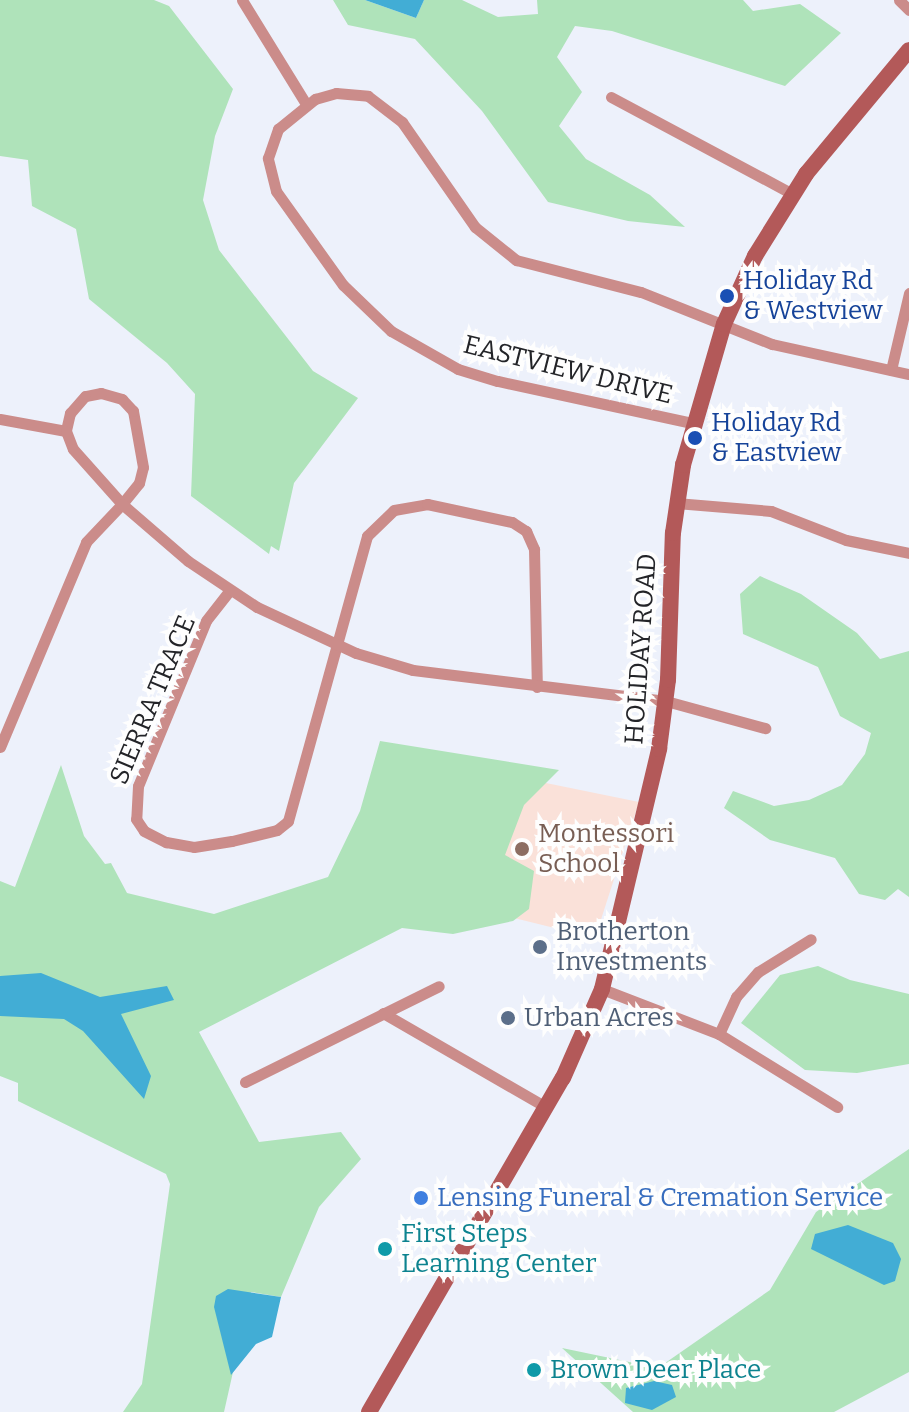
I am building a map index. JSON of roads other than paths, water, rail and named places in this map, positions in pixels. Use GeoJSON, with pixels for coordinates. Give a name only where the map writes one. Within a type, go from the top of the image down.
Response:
{"type":"FeatureCollection","features":[{"type":"Feature","properties":{"kind":"street"},"geometry":{"type":"LineString","coordinates":[[242,0],[306,104],[349,92],[387,106],[475,227],[516,260],[641,292],[772,344],[909,374]]}},
{"type":"Feature","properties":{"kind":"street"},"geometry":{"type":"LineString","coordinates":[[899,0],[909,10]]}},
{"type":"Feature","properties":{"kind":"street","name":"HOLIDAY ROAD"},"geometry":{"type":"LineString","coordinates":[[369,1412],[378,1404],[546,1107],[602,989],[648,803],[666,701],[676,503],[692,423],[724,324],[755,256],[793,194],[909,50]]}},
{"type":"Feature","properties":{"kind":"street"},"geometry":{"type":"LineString","coordinates":[[611,97],[793,194]]}},
{"type":"Feature","properties":{"kind":"street","name":"EASTVIEW DRIVE"},"geometry":{"type":"LineString","coordinates":[[306,104],[274,136],[268,158],[272,182],[343,285],[391,331],[458,369],[497,381],[692,423]]}},
{"type":"Feature","properties":{"kind":"street"},"geometry":{"type":"LineString","coordinates":[[891,370],[909,293]]}},
{"type":"Feature","properties":{"kind":"street"},"geometry":{"type":"LineString","coordinates":[[0,747],[86,542],[122,504],[139,483],[143,467],[133,411],[122,399],[101,393],[85,396],[70,413],[66,431],[73,449],[122,504],[230,590],[337,645],[413,670],[666,701],[765,728]]}},
{"type":"Feature","properties":{"kind":"street"},"geometry":{"type":"LineString","coordinates":[[0,419],[66,431]]}},
{"type":"Feature","properties":{"kind":"street"},"geometry":{"type":"LineString","coordinates":[[676,503],[771,511],[846,540],[909,553]]}},
{"type":"Feature","properties":{"kind":"street"},"geometry":{"type":"LineString","coordinates":[[337,645],[367,536],[383,516],[427,504],[512,522],[531,538],[534,549],[537,687]]}},
{"type":"Feature","properties":{"kind":"street","name":"SIERRA TRACE"},"geometry":{"type":"LineString","coordinates":[[230,590],[206,621],[138,786],[136,819],[157,838],[194,847],[277,830],[288,821],[337,645]]}},
{"type":"Feature","properties":{"kind":"street"},"geometry":{"type":"LineString","coordinates":[[719,1034],[736,997],[758,972],[811,939]]}},
{"type":"Feature","properties":{"kind":"street"},"geometry":{"type":"LineString","coordinates":[[245,1082],[439,986]]}},
{"type":"Feature","properties":{"kind":"street"},"geometry":{"type":"LineString","coordinates":[[602,989],[719,1034],[837,1107]]}},
{"type":"Feature","properties":{"kind":"street"},"geometry":{"type":"LineString","coordinates":[[383,1013],[546,1107]]}},
{"type":"Feature","properties":{"kind":"water"},"geometry":{"type":"Polygon","coordinates":[[[365,0],[424,0],[416,18],[365,0]]]}},
{"type":"Feature","properties":{"kind":"water"},"geometry":{"type":"Polygon","coordinates":[[[41,973],[100,997],[167,986],[174,1000],[121,1014],[151,1076],[144,1099],[83,1031],[64,1019],[0,1016],[0,976],[41,973]]]}},
{"type":"Feature","properties":{"kind":"water"},"geometry":{"type":"Polygon","coordinates":[[[848,1225],[893,1243],[901,1259],[895,1281],[884,1285],[811,1249],[815,1234],[848,1225]]]}},
{"type":"Feature","properties":{"kind":"water"},"geometry":{"type":"Polygon","coordinates":[[[228,1289],[281,1297],[272,1337],[256,1344],[231,1375],[214,1307],[216,1296],[228,1289]]]}},
{"type":"Feature","properties":{"kind":"water"},"geometry":{"type":"Polygon","coordinates":[[[654,1381],[672,1385],[676,1397],[652,1410],[625,1403],[626,1388],[654,1381]]]}},
{"type":"Feature","properties":{"kind":"place","name":"Holiday Rd & Westview"},"geometry":{"type":"Point","coordinates":[727,296]}},
{"type":"Feature","properties":{"kind":"place","name":"Holiday Rd & Eastview"},"geometry":{"type":"Point","coordinates":[695,438]}},
{"type":"Feature","properties":{"kind":"place","name":"Montessori School"},"geometry":{"type":"Point","coordinates":[522,849]}},
{"type":"Feature","properties":{"kind":"place","name":"Brotherton Investments"},"geometry":{"type":"Point","coordinates":[540,947]}},
{"type":"Feature","properties":{"kind":"place","name":"Urban Acres"},"geometry":{"type":"Point","coordinates":[508,1018]}},
{"type":"Feature","properties":{"kind":"place","name":"Lensing Funeral & Cremation Service"},"geometry":{"type":"Point","coordinates":[421,1198]}},
{"type":"Feature","properties":{"kind":"place","name":"First Steps Learning Center"},"geometry":{"type":"Point","coordinates":[385,1249]}},
{"type":"Feature","properties":{"kind":"place","name":"Brown Deer Place"},"geometry":{"type":"Point","coordinates":[534,1370]}}]}
